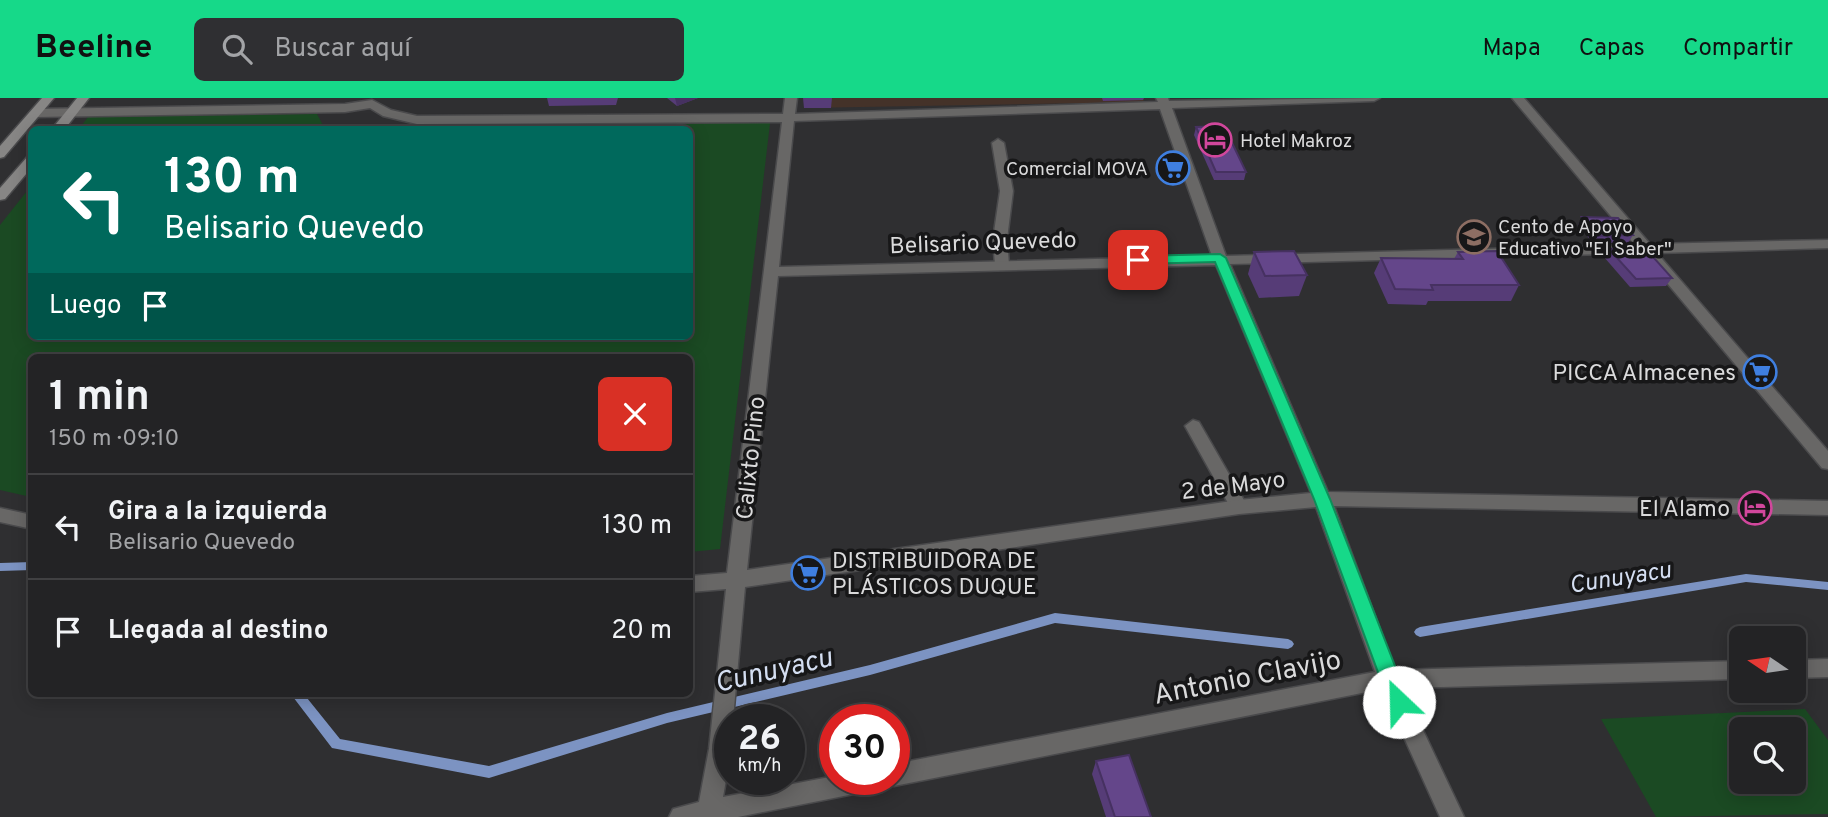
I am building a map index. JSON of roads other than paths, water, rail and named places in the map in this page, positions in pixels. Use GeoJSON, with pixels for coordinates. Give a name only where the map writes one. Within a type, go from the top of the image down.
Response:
{"type":"FeatureCollection","features":[{"type":"Feature","properties":{"kind":"street"},"geometry":{"type":"LineString","coordinates":[[0,154],[48,98]]}},
{"type":"Feature","properties":{"kind":"street"},"geometry":{"type":"LineString","coordinates":[[60,126],[83,98]]}},
{"type":"Feature","properties":{"kind":"street","name":"Calixto Pino"},"geometry":{"type":"LineString","coordinates":[[709,814],[720,749],[736,580],[791,98]]}},
{"type":"Feature","properties":{"kind":"street"},"geometry":{"type":"LineString","coordinates":[[36,113],[345,108],[372,101],[377,109],[400,117],[427,120],[789,118],[1163,101],[1374,98]]}},
{"type":"Feature","properties":{"kind":"street"},"geometry":{"type":"LineString","coordinates":[[1518,98],[1828,463]]}},
{"type":"Feature","properties":{"kind":"street"},"geometry":{"type":"LineString","coordinates":[[1163,101],[1220,258],[1322,499],[1388,678],[1452,817]]}},
{"type":"Feature","properties":{"kind":"street"},"geometry":{"type":"LineString","coordinates":[[998,143],[1006,176],[1006,197],[999,236],[1002,265]]}},
{"type":"Feature","properties":{"kind":"street"},"geometry":{"type":"LineString","coordinates":[[0,196],[28,164]]}},
{"type":"Feature","properties":{"kind":"street","name":"Belisario Quevedo"},"geometry":{"type":"LineString","coordinates":[[770,272],[1828,244]]}},
{"type":"Feature","properties":{"kind":"street"},"geometry":{"type":"LineString","coordinates":[[1193,426],[1239,507]]}},
{"type":"Feature","properties":{"kind":"street","name":"2 de Mayo"},"geometry":{"type":"LineString","coordinates":[[693,584],[736,580],[1239,507],[1322,499],[1828,508]]}},
{"type":"Feature","properties":{"kind":"street"},"geometry":{"type":"LineString","coordinates":[[0,515],[28,521]]}},
{"type":"Feature","properties":{"kind":"street"},"geometry":{"type":"LineString","coordinates":[[1806,669],[1828,668]]}},
{"type":"Feature","properties":{"kind":"street","name":"Antonio Clavijo"},"geometry":{"type":"LineString","coordinates":[[910,772],[1388,678],[1729,670]]}},
{"type":"Feature","properties":{"kind":"street"},"geometry":{"type":"LineString","coordinates":[[681,817],[709,814],[819,791]]}},
{"type":"Feature","properties":{"kind":"waterway","name":"Cunuyacu"},"geometry":{"type":"LineString","coordinates":[[0,567],[28,566]]}},
{"type":"Feature","properties":{"kind":"waterway","name":"Cunuyacu"},"geometry":{"type":"LineString","coordinates":[[1420,632],[1746,578],[1828,586]]}},
{"type":"Feature","properties":{"kind":"waterway","name":"Cunuyacu"},"geometry":{"type":"LineString","coordinates":[[299,697],[336,744],[489,772],[667,718],[870,670],[1055,618],[1288,644]]}},
{"type":"Feature","properties":{"kind":"place","name":"Hotel Makroz"},"geometry":{"type":"Point","coordinates":[1215,140]}},
{"type":"Feature","properties":{"kind":"place","name":"Comercial MOVA"},"geometry":{"type":"Point","coordinates":[1173,168]}},
{"type":"Feature","properties":{"kind":"place","name":"Cento de Apoyo Educativo \"El Saber\""},"geometry":{"type":"Point","coordinates":[1474,237]}},
{"type":"Feature","properties":{"kind":"place","name":"PICCA Almacenes"},"geometry":{"type":"Point","coordinates":[1760,372]}},
{"type":"Feature","properties":{"kind":"place","name":"El Alamo"},"geometry":{"type":"Point","coordinates":[1755,508]}},
{"type":"Feature","properties":{"kind":"place","name":"DISTRIBUIDORA DE PLÁSTICOS DUQUE"},"geometry":{"type":"Point","coordinates":[808,573]}}]}
